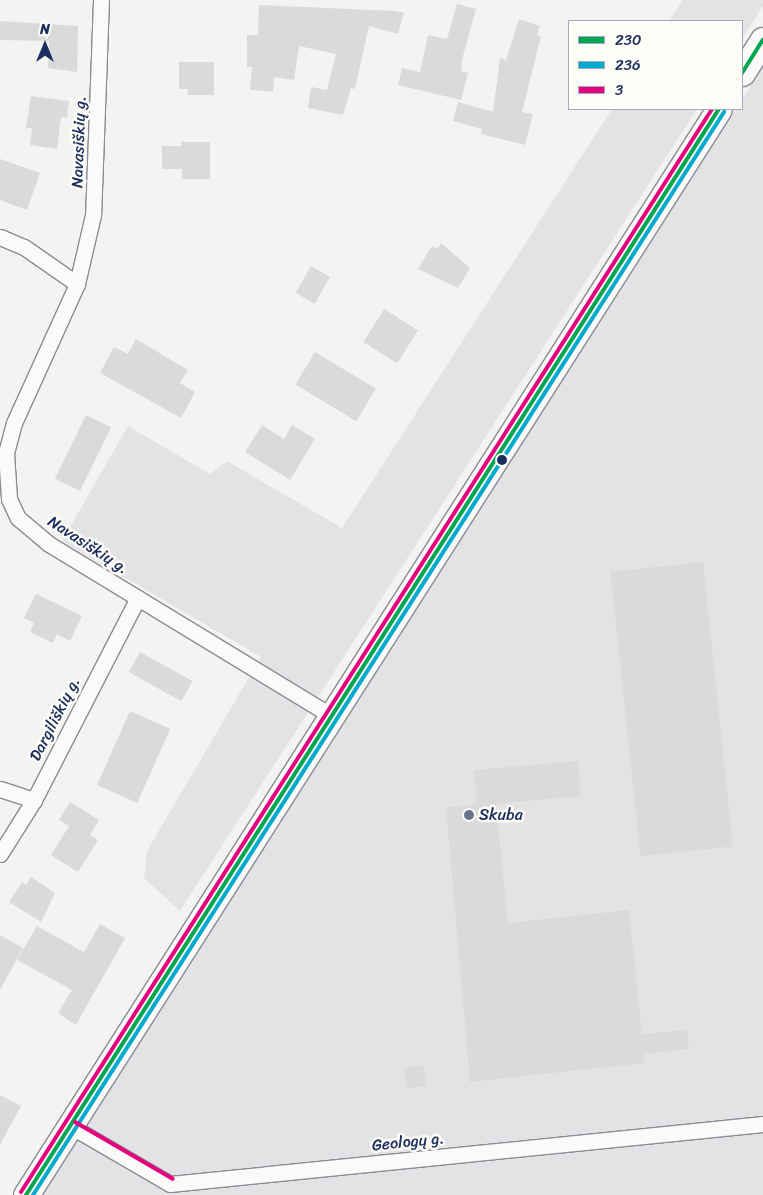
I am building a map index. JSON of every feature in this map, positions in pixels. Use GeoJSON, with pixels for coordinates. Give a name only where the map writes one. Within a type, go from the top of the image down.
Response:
{"type":"FeatureCollection","features":[{"type":"Feature","properties":{"kind":"main road"},"geometry":{"type":"LineString","coordinates":[[743,71],[763,40]]}},
{"type":"Feature","properties":{"kind":"main road"},"geometry":{"type":"LineString","coordinates":[[26,1195],[72,1126],[330,715],[718,110]]}},
{"type":"Feature","properties":{"kind":"street","name":"Navasiškių g."},"geometry":{"type":"LineString","coordinates":[[101,0],[95,194],[77,284],[14,423],[5,477],[18,518],[49,544],[330,715]]}},
{"type":"Feature","properties":{"kind":"street"},"geometry":{"type":"LineString","coordinates":[[0,237],[24,247],[77,284]]}},
{"type":"Feature","properties":{"kind":"street","name":"Dargiliškių g."},"geometry":{"type":"LineString","coordinates":[[0,854],[34,800],[138,598]]}},
{"type":"Feature","properties":{"kind":"street"},"geometry":{"type":"LineString","coordinates":[[0,789],[34,800]]}},
{"type":"Feature","properties":{"kind":"street","name":"Geologų g."},"geometry":{"type":"LineString","coordinates":[[72,1126],[169,1189],[763,1124]]}},
{"type":"Feature","properties":{"kind":"shaded area"},"geometry":{"type":"Polygon","coordinates":[[[683,0],[763,0],[763,6],[743,37],[743,20],[670,20],[683,0]]]}},
{"type":"Feature","properties":{"kind":"shaded area"},"geometry":{"type":"Polygon","coordinates":[[[763,67],[763,1195],[41,1195],[459,534],[735,110],[743,110],[743,98],[763,67]]]}},
{"type":"Feature","properties":{"kind":"shaded area"},"geometry":{"type":"Polygon","coordinates":[[[611,110],[696,110],[180,911],[144,878],[147,851],[261,657],[62,541],[128,426],[210,474],[227,461],[342,528],[611,110]]]}},
{"type":"Feature","properties":{"kind":"shaded area"},"geometry":{"type":"Polygon","coordinates":[[[565,422],[581,425],[606,446],[615,476],[611,506],[363,892],[363,934],[446,928],[470,1090],[676,1067],[707,1049],[763,1042],[763,1102],[188,1164],[168,1163],[111,1126],[112,1098],[232,913],[244,878],[459,534],[465,534],[500,491],[504,493],[533,439],[565,422]]]}},
{"type":"Feature","properties":{"kind":"shaded area"},"geometry":{"type":"Polygon","coordinates":[[[697,1165],[763,1169],[763,1179],[710,1171],[678,1177],[672,1195],[609,1195],[614,1174],[697,1165]]]}},
{"type":"Feature","properties":{"kind":"building"},"geometry":{"type":"Polygon","coordinates":[[[457,4],[476,9],[463,56],[461,71],[468,73],[461,100],[398,85],[402,68],[420,72],[428,35],[447,39],[457,4]]]}},
{"type":"Feature","properties":{"kind":"building"},"geometry":{"type":"Polygon","coordinates":[[[259,5],[395,11],[404,13],[398,34],[369,26],[355,89],[351,88],[343,115],[308,108],[311,87],[327,90],[336,54],[299,46],[294,80],[274,77],[273,92],[250,90],[252,67],[247,67],[247,35],[258,35],[259,5]]]}},
{"type":"Feature","properties":{"kind":"building"},"geometry":{"type":"Polygon","coordinates":[[[519,19],[540,26],[537,35],[541,36],[522,112],[533,114],[525,145],[481,134],[482,129],[453,121],[458,102],[493,112],[500,58],[506,60],[519,19]]]}},
{"type":"Feature","properties":{"kind":"building"},"geometry":{"type":"Polygon","coordinates":[[[0,21],[78,26],[77,72],[48,68],[49,41],[0,40],[0,21]]]}},
{"type":"Feature","properties":{"kind":"building"},"geometry":{"type":"Polygon","coordinates":[[[179,62],[214,62],[214,95],[187,95],[188,89],[179,89],[179,62]]]}},
{"type":"Feature","properties":{"kind":"building"},"geometry":{"type":"Polygon","coordinates":[[[31,96],[69,101],[67,117],[61,117],[57,149],[30,145],[32,128],[26,128],[31,96]]]}},
{"type":"Feature","properties":{"kind":"building"},"geometry":{"type":"Polygon","coordinates":[[[181,142],[210,142],[210,179],[182,179],[182,169],[162,169],[162,146],[181,146],[181,142]]]}},
{"type":"Feature","properties":{"kind":"building"},"geometry":{"type":"Polygon","coordinates":[[[0,159],[40,173],[27,210],[0,200],[0,159]]]}},
{"type":"Feature","properties":{"kind":"building"},"geometry":{"type":"Polygon","coordinates":[[[441,243],[470,268],[458,288],[418,269],[432,246],[438,249],[441,243]]]}},
{"type":"Feature","properties":{"kind":"building"},"geometry":{"type":"Polygon","coordinates":[[[311,266],[330,277],[315,304],[296,293],[311,266]]]}},
{"type":"Feature","properties":{"kind":"building"},"geometry":{"type":"Polygon","coordinates":[[[384,309],[418,330],[397,363],[363,342],[384,309]]]}},
{"type":"Feature","properties":{"kind":"building"},"geometry":{"type":"Polygon","coordinates":[[[136,339],[188,370],[180,383],[195,392],[181,418],[100,373],[114,347],[128,354],[136,339]]]}},
{"type":"Feature","properties":{"kind":"building"},"geometry":{"type":"Polygon","coordinates":[[[315,352],[376,389],[356,421],[295,385],[315,352]]]}},
{"type":"Feature","properties":{"kind":"building"},"geometry":{"type":"Polygon","coordinates":[[[86,415],[111,427],[80,491],[55,479],[86,415]]]}},
{"type":"Feature","properties":{"kind":"building"},"geometry":{"type":"Polygon","coordinates":[[[262,425],[284,439],[292,425],[315,439],[290,480],[245,452],[262,425]]]}},
{"type":"Feature","properties":{"kind":"building"},"geometry":{"type":"Polygon","coordinates":[[[703,562],[733,846],[640,856],[611,572],[703,562]]]}},
{"type":"Feature","properties":{"kind":"building"},"geometry":{"type":"Polygon","coordinates":[[[36,594],[82,616],[70,641],[57,634],[53,643],[30,632],[34,623],[24,618],[36,594]]]}},
{"type":"Feature","properties":{"kind":"building"},"geometry":{"type":"Polygon","coordinates":[[[140,652],[192,681],[181,701],[129,672],[140,652]]]}},
{"type":"Feature","properties":{"kind":"building"},"geometry":{"type":"Polygon","coordinates":[[[130,711],[170,729],[137,803],[97,785],[130,711]]]}},
{"type":"Feature","properties":{"kind":"building"},"geometry":{"type":"Polygon","coordinates":[[[578,761],[581,796],[496,804],[508,923],[629,910],[642,1034],[687,1030],[689,1049],[644,1054],[645,1063],[470,1082],[446,807],[477,805],[474,770],[578,761]]]}},
{"type":"Feature","properties":{"kind":"building"},"geometry":{"type":"Polygon","coordinates":[[[70,802],[99,820],[90,835],[98,840],[78,872],[51,855],[69,826],[59,820],[70,802]]]}},
{"type":"Feature","properties":{"kind":"building"},"geometry":{"type":"Polygon","coordinates":[[[31,877],[55,893],[41,922],[9,902],[22,882],[26,885],[31,877]]]}},
{"type":"Feature","properties":{"kind":"building"},"geometry":{"type":"Polygon","coordinates":[[[100,924],[125,938],[76,1025],[58,1013],[72,990],[17,960],[37,926],[84,952],[100,924]]]}},
{"type":"Feature","properties":{"kind":"building"},"geometry":{"type":"Polygon","coordinates":[[[0,935],[23,948],[0,990],[0,935]]]}},
{"type":"Feature","properties":{"kind":"building"},"geometry":{"type":"Polygon","coordinates":[[[423,1065],[426,1086],[407,1088],[404,1068],[423,1065]]]}},
{"type":"Feature","properties":{"kind":"building"},"geometry":{"type":"Polygon","coordinates":[[[0,1095],[21,1106],[0,1145],[0,1095]]]}},
{"type":"Feature","properties":{"kind":"transit line","name":"230"},"geometry":{"type":"LineString","coordinates":[[743,71],[763,40]]}},
{"type":"Feature","properties":{"kind":"transit line","name":"3"},"geometry":{"type":"LineString","coordinates":[[21,1192],[711,110]]}},
{"type":"Feature","properties":{"kind":"transit line","name":"230"},"geometry":{"type":"LineString","coordinates":[[26,1195],[718,110]]}},
{"type":"Feature","properties":{"kind":"transit line","name":"236"},"geometry":{"type":"LineString","coordinates":[[33,1195],[724,112]]}},
{"type":"Feature","properties":{"kind":"transit line","name":"3"},"geometry":{"type":"LineString","coordinates":[[75,1122],[173,1179]]}},
{"type":"Feature","properties":{"kind":"place","name":"Skuba"},"geometry":{"type":"Point","coordinates":[469,815]}}]}
